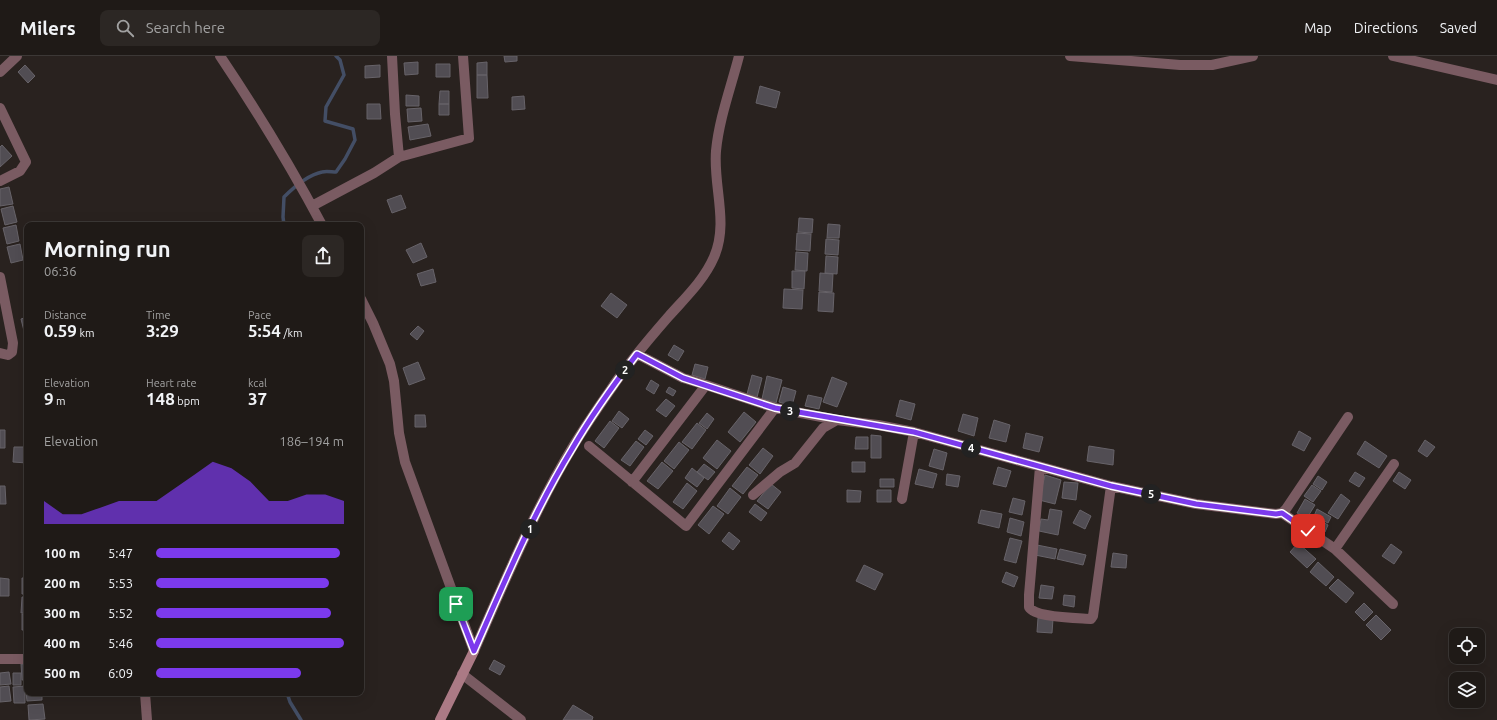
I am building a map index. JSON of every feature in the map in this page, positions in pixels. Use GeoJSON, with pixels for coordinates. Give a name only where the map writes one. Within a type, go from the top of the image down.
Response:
{"type":"FeatureCollection","features":[{"type":"Feature","properties":{"kind":"street"},"geometry":{"type":"LineString","coordinates":[[0,72],[17,56]]}},
{"type":"Feature","properties":{"kind":"street"},"geometry":{"type":"LineString","coordinates":[[220,56],[295,176],[320,222]]}},
{"type":"Feature","properties":{"kind":"street"},"geometry":{"type":"LineString","coordinates":[[392,56],[395,114],[400,157]]}},
{"type":"Feature","properties":{"kind":"street"},"geometry":{"type":"LineString","coordinates":[[312,206],[374,173],[400,157],[469,138],[463,56]]}},
{"type":"Feature","properties":{"kind":"street"},"geometry":{"type":"LineString","coordinates":[[440,720],[474,651],[504,581],[548,490],[572,448],[612,387],[637,354],[692,291],[704,275],[715,256],[720,234],[716,151],[724,110],[740,56]]}},
{"type":"Feature","properties":{"kind":"street"},"geometry":{"type":"LineString","coordinates":[[1070,56],[1180,65],[1212,65],[1253,56]]}},
{"type":"Feature","properties":{"kind":"street"},"geometry":{"type":"LineString","coordinates":[[1393,56],[1497,80]]}},
{"type":"Feature","properties":{"kind":"street"},"geometry":{"type":"LineString","coordinates":[[0,108],[26,162],[20,171],[0,181]]}},
{"type":"Feature","properties":{"kind":"street"},"geometry":{"type":"LineString","coordinates":[[0,277],[13,343],[12,352],[8,355],[0,353]]}},
{"type":"Feature","properties":{"kind":"street"},"geometry":{"type":"LineString","coordinates":[[364,305],[374,323],[390,364],[394,381],[398,433],[405,462],[474,651]]}},
{"type":"Feature","properties":{"kind":"street"},"geometry":{"type":"LineString","coordinates":[[637,354],[683,378],[775,408],[837,420],[878,425],[914,432],[1111,486],[1196,504],[1276,514],[1282,513],[1335,549],[1393,604]]}},
{"type":"Feature","properties":{"kind":"street"},"geometry":{"type":"LineString","coordinates":[[632,482],[706,385]]}},
{"type":"Feature","properties":{"kind":"street"},"geometry":{"type":"LineString","coordinates":[[589,446],[686,526],[775,408]]}},
{"type":"Feature","properties":{"kind":"street"},"geometry":{"type":"LineString","coordinates":[[1282,513],[1348,417]]}},
{"type":"Feature","properties":{"kind":"street"},"geometry":{"type":"LineString","coordinates":[[753,495],[780,472],[795,462],[823,428],[837,420]]}},
{"type":"Feature","properties":{"kind":"street"},"geometry":{"type":"LineString","coordinates":[[902,499],[914,432]]}},
{"type":"Feature","properties":{"kind":"street"},"geometry":{"type":"LineString","coordinates":[[1335,549],[1394,464]]}},
{"type":"Feature","properties":{"kind":"street"},"geometry":{"type":"LineString","coordinates":[[1040,467],[1029,595],[1029,607],[1034,612],[1059,617],[1091,619],[1093,616],[1111,486]]}},
{"type":"Feature","properties":{"kind":"street"},"geometry":{"type":"LineString","coordinates":[[0,659],[24,658]]}},
{"type":"Feature","properties":{"kind":"street"},"geometry":{"type":"LineString","coordinates":[[462,674],[521,720]]}},
{"type":"Feature","properties":{"kind":"street"},"geometry":{"type":"LineString","coordinates":[[145,696],[147,720]]}},
{"type":"Feature","properties":{"kind":"building"},"geometry":{"type":"Polygon","coordinates":[[[504,56],[517,56],[517,61],[505,62],[504,56]]]}},
{"type":"Feature","properties":{"kind":"building"},"geometry":{"type":"Polygon","coordinates":[[[418,62],[418,74],[405,75],[404,63],[418,62]]]}},
{"type":"Feature","properties":{"kind":"building"},"geometry":{"type":"Polygon","coordinates":[[[487,62],[487,75],[477,75],[477,63],[487,62]]]}},
{"type":"Feature","properties":{"kind":"building"},"geometry":{"type":"Polygon","coordinates":[[[436,64],[450,64],[450,77],[436,77],[436,64]]]}},
{"type":"Feature","properties":{"kind":"building"},"geometry":{"type":"Polygon","coordinates":[[[25,65],[35,76],[28,83],[18,72],[25,65]]]}},
{"type":"Feature","properties":{"kind":"building"},"geometry":{"type":"Polygon","coordinates":[[[380,65],[380,77],[365,78],[365,66],[380,65]]]}},
{"type":"Feature","properties":{"kind":"building"},"geometry":{"type":"Polygon","coordinates":[[[477,75],[487,75],[488,98],[477,98],[477,75]]]}},
{"type":"Feature","properties":{"kind":"building"},"geometry":{"type":"Polygon","coordinates":[[[760,86],[780,92],[776,108],[756,103],[760,86]]]}},
{"type":"Feature","properties":{"kind":"building"},"geometry":{"type":"Polygon","coordinates":[[[440,91],[449,91],[449,104],[439,104],[440,91]]]}},
{"type":"Feature","properties":{"kind":"building"},"geometry":{"type":"Polygon","coordinates":[[[406,95],[419,96],[419,106],[406,106],[406,95]]]}},
{"type":"Feature","properties":{"kind":"building"},"geometry":{"type":"Polygon","coordinates":[[[524,96],[525,109],[512,110],[512,97],[524,96]]]}},
{"type":"Feature","properties":{"kind":"building"},"geometry":{"type":"Polygon","coordinates":[[[367,104],[380,104],[381,119],[367,119],[367,104]]]}},
{"type":"Feature","properties":{"kind":"building"},"geometry":{"type":"Polygon","coordinates":[[[439,104],[449,104],[449,115],[439,115],[439,104]]]}},
{"type":"Feature","properties":{"kind":"building"},"geometry":{"type":"Polygon","coordinates":[[[421,108],[422,121],[408,122],[407,109],[421,108]]]}},
{"type":"Feature","properties":{"kind":"building"},"geometry":{"type":"Polygon","coordinates":[[[428,124],[431,136],[410,140],[408,127],[428,124]]]}},
{"type":"Feature","properties":{"kind":"building"},"geometry":{"type":"Polygon","coordinates":[[[2,145],[12,156],[0,167],[0,147],[2,145]]]}},
{"type":"Feature","properties":{"kind":"building"},"geometry":{"type":"Polygon","coordinates":[[[9,187],[13,204],[0,206],[0,189],[9,187]]]}},
{"type":"Feature","properties":{"kind":"building"},"geometry":{"type":"Polygon","coordinates":[[[401,195],[406,208],[392,213],[387,200],[401,195]]]}},
{"type":"Feature","properties":{"kind":"building"},"geometry":{"type":"Polygon","coordinates":[[[13,206],[17,222],[5,225],[1,209],[13,206]]]}},
{"type":"Feature","properties":{"kind":"building"},"geometry":{"type":"Polygon","coordinates":[[[799,218],[813,219],[812,233],[798,232],[799,218]]]}},
{"type":"Feature","properties":{"kind":"building"},"geometry":{"type":"Polygon","coordinates":[[[828,224],[840,225],[839,238],[827,238],[828,224]]]}},
{"type":"Feature","properties":{"kind":"building"},"geometry":{"type":"Polygon","coordinates":[[[16,225],[19,241],[7,244],[3,228],[16,225]]]}},
{"type":"Feature","properties":{"kind":"building"},"geometry":{"type":"Polygon","coordinates":[[[797,233],[811,234],[810,251],[796,250],[797,233]]]}},
{"type":"Feature","properties":{"kind":"building"},"geometry":{"type":"Polygon","coordinates":[[[826,239],[839,240],[838,255],[825,254],[826,239]]]}},
{"type":"Feature","properties":{"kind":"building"},"geometry":{"type":"Polygon","coordinates":[[[421,243],[427,257],[413,263],[406,250],[421,243]]]}},
{"type":"Feature","properties":{"kind":"building"},"geometry":{"type":"Polygon","coordinates":[[[20,244],[23,260],[11,263],[7,247],[20,244]]]}},
{"type":"Feature","properties":{"kind":"building"},"geometry":{"type":"Polygon","coordinates":[[[796,252],[808,253],[807,271],[795,270],[796,252]]]}},
{"type":"Feature","properties":{"kind":"building"},"geometry":{"type":"Polygon","coordinates":[[[826,256],[838,257],[837,274],[825,273],[826,256]]]}},
{"type":"Feature","properties":{"kind":"building"},"geometry":{"type":"Polygon","coordinates":[[[433,269],[436,282],[421,286],[417,274],[433,269]]]}},
{"type":"Feature","properties":{"kind":"building"},"geometry":{"type":"Polygon","coordinates":[[[792,271],[805,271],[804,289],[792,288],[792,271]]]}},
{"type":"Feature","properties":{"kind":"building"},"geometry":{"type":"Polygon","coordinates":[[[820,273],[833,274],[832,292],[819,291],[820,273]]]}},
{"type":"Feature","properties":{"kind":"building"},"geometry":{"type":"Polygon","coordinates":[[[784,289],[803,290],[802,309],[783,308],[784,289]]]}},
{"type":"Feature","properties":{"kind":"building"},"geometry":{"type":"Polygon","coordinates":[[[819,292],[834,293],[833,312],[818,311],[819,292]]]}},
{"type":"Feature","properties":{"kind":"building"},"geometry":{"type":"Polygon","coordinates":[[[611,293],[627,305],[617,318],[601,306],[611,293]]]}},
{"type":"Feature","properties":{"kind":"building"},"geometry":{"type":"Polygon","coordinates":[[[24,318],[24,331],[21,319],[24,318]]]}},
{"type":"Feature","properties":{"kind":"building"},"geometry":{"type":"Polygon","coordinates":[[[418,326],[424,331],[417,340],[410,334],[418,326]]]}},
{"type":"Feature","properties":{"kind":"building"},"geometry":{"type":"Polygon","coordinates":[[[674,345],[684,351],[678,361],[668,355],[674,345]]]}},
{"type":"Feature","properties":{"kind":"building"},"geometry":{"type":"Polygon","coordinates":[[[418,362],[425,379],[409,385],[403,368],[418,362]]]}},
{"type":"Feature","properties":{"kind":"building"},"geometry":{"type":"Polygon","coordinates":[[[695,364],[708,367],[705,379],[692,375],[695,364]]]}},
{"type":"Feature","properties":{"kind":"building"},"geometry":{"type":"Polygon","coordinates":[[[752,375],[762,378],[756,401],[746,398],[752,375]]]}},
{"type":"Feature","properties":{"kind":"building"},"geometry":{"type":"Polygon","coordinates":[[[767,376],[782,380],[776,403],[762,399],[767,376]]]}},
{"type":"Feature","properties":{"kind":"building"},"geometry":{"type":"Polygon","coordinates":[[[832,377],[847,383],[837,407],[823,402],[832,377]]]}},
{"type":"Feature","properties":{"kind":"building"},"geometry":{"type":"Polygon","coordinates":[[[651,380],[659,385],[654,394],[646,389],[651,380]]]}},
{"type":"Feature","properties":{"kind":"building"},"geometry":{"type":"Polygon","coordinates":[[[669,387],[676,391],[673,396],[666,392],[669,387]]]}},
{"type":"Feature","properties":{"kind":"building"},"geometry":{"type":"Polygon","coordinates":[[[783,387],[796,391],[792,406],[779,402],[783,387]]]}},
{"type":"Feature","properties":{"kind":"building"},"geometry":{"type":"Polygon","coordinates":[[[808,395],[822,398],[819,409],[805,406],[808,395]]]}},
{"type":"Feature","properties":{"kind":"building"},"geometry":{"type":"Polygon","coordinates":[[[666,399],[675,406],[666,417],[656,410],[666,399]]]}},
{"type":"Feature","properties":{"kind":"building"},"geometry":{"type":"Polygon","coordinates":[[[900,400],[915,404],[911,420],[896,416],[900,400]]]}},
{"type":"Feature","properties":{"kind":"building"},"geometry":{"type":"Polygon","coordinates":[[[619,411],[629,419],[622,428],[612,421],[619,411]]]}},
{"type":"Feature","properties":{"kind":"building"},"geometry":{"type":"Polygon","coordinates":[[[744,412],[756,422],[740,442],[728,432],[744,412]]]}},
{"type":"Feature","properties":{"kind":"building"},"geometry":{"type":"Polygon","coordinates":[[[707,413],[714,419],[707,429],[699,423],[707,413]]]}},
{"type":"Feature","properties":{"kind":"building"},"geometry":{"type":"Polygon","coordinates":[[[963,414],[978,418],[974,436],[958,431],[963,414]]]}},
{"type":"Feature","properties":{"kind":"building"},"geometry":{"type":"Polygon","coordinates":[[[415,415],[425,415],[426,427],[415,427],[415,415]]]}},
{"type":"Feature","properties":{"kind":"building"},"geometry":{"type":"Polygon","coordinates":[[[994,420],[1010,425],[1006,442],[989,438],[994,420]]]}},
{"type":"Feature","properties":{"kind":"building"},"geometry":{"type":"Polygon","coordinates":[[[610,421],[619,428],[604,448],[595,441],[610,421]]]}},
{"type":"Feature","properties":{"kind":"building"},"geometry":{"type":"Polygon","coordinates":[[[697,423],[706,430],[692,449],[682,442],[697,423]]]}},
{"type":"Feature","properties":{"kind":"building"},"geometry":{"type":"Polygon","coordinates":[[[0,430],[5,430],[5,448],[0,448],[0,430]]]}},
{"type":"Feature","properties":{"kind":"building"},"geometry":{"type":"Polygon","coordinates":[[[645,430],[653,436],[646,445],[638,439],[645,430]]]}},
{"type":"Feature","properties":{"kind":"building"},"geometry":{"type":"Polygon","coordinates":[[[1299,431],[1311,438],[1304,451],[1292,445],[1299,431]]]}},
{"type":"Feature","properties":{"kind":"building"},"geometry":{"type":"Polygon","coordinates":[[[1026,433],[1043,437],[1039,452],[1023,448],[1026,433]]]}},
{"type":"Feature","properties":{"kind":"building"},"geometry":{"type":"Polygon","coordinates":[[[871,435],[881,436],[881,458],[871,458],[871,435]]]}},
{"type":"Feature","properties":{"kind":"building"},"geometry":{"type":"Polygon","coordinates":[[[856,437],[868,437],[868,449],[855,449],[856,437]]]}},
{"type":"Feature","properties":{"kind":"building"},"geometry":{"type":"Polygon","coordinates":[[[717,440],[731,451],[717,469],[703,458],[717,440]]]}},
{"type":"Feature","properties":{"kind":"building"},"geometry":{"type":"Polygon","coordinates":[[[1425,440],[1435,447],[1427,457],[1418,451],[1425,440]]]}},
{"type":"Feature","properties":{"kind":"building"},"geometry":{"type":"Polygon","coordinates":[[[636,441],[644,447],[630,466],[621,460],[636,441]]]}},
{"type":"Feature","properties":{"kind":"building"},"geometry":{"type":"Polygon","coordinates":[[[1365,441],[1387,456],[1379,468],[1357,454],[1365,441]]]}},
{"type":"Feature","properties":{"kind":"building"},"geometry":{"type":"Polygon","coordinates":[[[679,442],[689,450],[674,469],[664,461],[679,442]]]}},
{"type":"Feature","properties":{"kind":"building"},"geometry":{"type":"Polygon","coordinates":[[[1089,446],[1114,450],[1113,465],[1087,461],[1089,446]]]}},
{"type":"Feature","properties":{"kind":"building"},"geometry":{"type":"Polygon","coordinates":[[[14,447],[24,447],[24,463],[13,462],[14,447]]]}},
{"type":"Feature","properties":{"kind":"building"},"geometry":{"type":"Polygon","coordinates":[[[763,448],[773,456],[760,474],[749,465],[763,448]]]}},
{"type":"Feature","properties":{"kind":"building"},"geometry":{"type":"Polygon","coordinates":[[[934,449],[947,453],[943,470],[929,466],[934,449]]]}},
{"type":"Feature","properties":{"kind":"building"},"geometry":{"type":"Polygon","coordinates":[[[662,462],[673,471],[658,489],[647,481],[662,462]]]}},
{"type":"Feature","properties":{"kind":"building"},"geometry":{"type":"Polygon","coordinates":[[[852,462],[865,462],[865,472],[852,472],[852,462]]]}},
{"type":"Feature","properties":{"kind":"building"},"geometry":{"type":"Polygon","coordinates":[[[704,464],[715,472],[708,480],[697,472],[704,464]]]}},
{"type":"Feature","properties":{"kind":"building"},"geometry":{"type":"Polygon","coordinates":[[[747,467],[758,475],[743,494],[732,486],[747,467]]]}},
{"type":"Feature","properties":{"kind":"building"},"geometry":{"type":"Polygon","coordinates":[[[998,467],[1011,471],[1006,487],[993,484],[998,467]]]}},
{"type":"Feature","properties":{"kind":"building"},"geometry":{"type":"Polygon","coordinates":[[[692,468],[704,478],[697,487],[685,478],[692,468]]]}},
{"type":"Feature","properties":{"kind":"building"},"geometry":{"type":"Polygon","coordinates":[[[919,469],[937,474],[933,488],[915,484],[919,469]]]}},
{"type":"Feature","properties":{"kind":"building"},"geometry":{"type":"Polygon","coordinates":[[[1355,472],[1365,478],[1359,487],[1349,481],[1355,472]]]}},
{"type":"Feature","properties":{"kind":"building"},"geometry":{"type":"Polygon","coordinates":[[[1399,472],[1411,480],[1405,489],[1393,481],[1399,472]]]}},
{"type":"Feature","properties":{"kind":"building"},"geometry":{"type":"Polygon","coordinates":[[[947,474],[960,476],[958,487],[946,485],[947,474]]]}},
{"type":"Feature","properties":{"kind":"building"},"geometry":{"type":"Polygon","coordinates":[[[1045,475],[1061,480],[1055,504],[1039,500],[1045,475]]]}},
{"type":"Feature","properties":{"kind":"building"},"geometry":{"type":"Polygon","coordinates":[[[1318,476],[1327,482],[1322,490],[1313,484],[1318,476]]]}},
{"type":"Feature","properties":{"kind":"building"},"geometry":{"type":"Polygon","coordinates":[[[880,479],[894,479],[894,487],[880,487],[880,479]]]}},
{"type":"Feature","properties":{"kind":"building"},"geometry":{"type":"Polygon","coordinates":[[[1064,482],[1078,483],[1076,500],[1062,498],[1064,482]]]}},
{"type":"Feature","properties":{"kind":"building"},"geometry":{"type":"Polygon","coordinates":[[[687,483],[697,491],[683,509],[673,502],[687,483]]]}},
{"type":"Feature","properties":{"kind":"building"},"geometry":{"type":"Polygon","coordinates":[[[771,484],[781,492],[768,509],[757,501],[771,484]]]}},
{"type":"Feature","properties":{"kind":"building"},"geometry":{"type":"Polygon","coordinates":[[[1312,485],[1321,491],[1313,502],[1304,496],[1312,485]]]}},
{"type":"Feature","properties":{"kind":"building"},"geometry":{"type":"Polygon","coordinates":[[[0,486],[5,486],[6,504],[0,504],[0,486]]]}},
{"type":"Feature","properties":{"kind":"building"},"geometry":{"type":"Polygon","coordinates":[[[730,488],[741,497],[728,514],[717,506],[730,488]]]}},
{"type":"Feature","properties":{"kind":"building"},"geometry":{"type":"Polygon","coordinates":[[[847,490],[861,491],[860,502],[847,502],[847,490]]]}},
{"type":"Feature","properties":{"kind":"building"},"geometry":{"type":"Polygon","coordinates":[[[877,490],[891,490],[891,502],[877,502],[877,490]]]}},
{"type":"Feature","properties":{"kind":"building"},"geometry":{"type":"Polygon","coordinates":[[[1341,494],[1350,501],[1338,519],[1328,513],[1341,494]]]}},
{"type":"Feature","properties":{"kind":"building"},"geometry":{"type":"Polygon","coordinates":[[[1013,498],[1025,501],[1022,515],[1009,512],[1013,498]]]}},
{"type":"Feature","properties":{"kind":"building"},"geometry":{"type":"Polygon","coordinates":[[[1305,499],[1315,505],[1307,518],[1297,513],[1305,499]]]}},
{"type":"Feature","properties":{"kind":"building"},"geometry":{"type":"Polygon","coordinates":[[[755,504],[767,513],[761,521],[749,512],[755,504]]]}},
{"type":"Feature","properties":{"kind":"building"},"geometry":{"type":"Polygon","coordinates":[[[713,506],[724,514],[709,534],[698,525],[713,506]]]}},
{"type":"Feature","properties":{"kind":"building"},"geometry":{"type":"Polygon","coordinates":[[[1050,509],[1062,511],[1058,535],[1039,531],[1041,519],[1048,520],[1050,509]]]}},
{"type":"Feature","properties":{"kind":"building"},"geometry":{"type":"Polygon","coordinates":[[[1317,509],[1331,517],[1328,523],[1314,516],[1317,509]]]}},
{"type":"Feature","properties":{"kind":"building"},"geometry":{"type":"Polygon","coordinates":[[[981,510],[1002,514],[999,528],[978,523],[981,510]]]}},
{"type":"Feature","properties":{"kind":"building"},"geometry":{"type":"Polygon","coordinates":[[[1080,510],[1091,516],[1085,529],[1073,523],[1080,510]]]}},
{"type":"Feature","properties":{"kind":"building"},"geometry":{"type":"Polygon","coordinates":[[[1312,516],[1328,525],[1325,532],[1308,523],[1312,516]]]}},
{"type":"Feature","properties":{"kind":"building"},"geometry":{"type":"Polygon","coordinates":[[[1010,518],[1024,522],[1021,536],[1007,532],[1010,518]]]}},
{"type":"Feature","properties":{"kind":"building"},"geometry":{"type":"Polygon","coordinates":[[[729,532],[740,541],[733,550],[722,541],[729,532]]]}},
{"type":"Feature","properties":{"kind":"building"},"geometry":{"type":"Polygon","coordinates":[[[1010,538],[1022,541],[1016,563],[1004,560],[1010,538]]]}},
{"type":"Feature","properties":{"kind":"building"},"geometry":{"type":"Polygon","coordinates":[[[1298,543],[1316,559],[1307,568],[1290,552],[1298,543]]]}},
{"type":"Feature","properties":{"kind":"building"},"geometry":{"type":"Polygon","coordinates":[[[1391,544],[1402,552],[1394,564],[1382,556],[1391,544]]]}},
{"type":"Feature","properties":{"kind":"building"},"geometry":{"type":"Polygon","coordinates":[[[1037,545],[1057,549],[1055,559],[1035,555],[1037,545]]]}},
{"type":"Feature","properties":{"kind":"building"},"geometry":{"type":"Polygon","coordinates":[[[1060,549],[1086,555],[1083,565],[1057,559],[1060,549]]]}},
{"type":"Feature","properties":{"kind":"building"},"geometry":{"type":"Polygon","coordinates":[[[1113,553],[1127,555],[1126,568],[1111,567],[1113,553]]]}},
{"type":"Feature","properties":{"kind":"building"},"geometry":{"type":"Polygon","coordinates":[[[1318,562],[1334,577],[1326,586],[1310,572],[1318,562]]]}},
{"type":"Feature","properties":{"kind":"building"},"geometry":{"type":"Polygon","coordinates":[[[864,565],[883,574],[875,590],[856,581],[864,565]]]}},
{"type":"Feature","properties":{"kind":"building"},"geometry":{"type":"Polygon","coordinates":[[[1006,572],[1018,577],[1014,587],[1002,582],[1006,572]]]}},
{"type":"Feature","properties":{"kind":"building"},"geometry":{"type":"Polygon","coordinates":[[[0,578],[9,579],[9,596],[0,596],[0,578]]]}},
{"type":"Feature","properties":{"kind":"building"},"geometry":{"type":"Polygon","coordinates":[[[22,578],[24,578],[24,594],[22,594],[22,578]]]}},
{"type":"Feature","properties":{"kind":"building"},"geometry":{"type":"Polygon","coordinates":[[[1338,579],[1354,593],[1346,603],[1329,588],[1338,579]]]}},
{"type":"Feature","properties":{"kind":"building"},"geometry":{"type":"Polygon","coordinates":[[[1041,585],[1054,587],[1052,599],[1039,598],[1041,585]]]}},
{"type":"Feature","properties":{"kind":"building"},"geometry":{"type":"Polygon","coordinates":[[[1064,595],[1075,596],[1074,607],[1063,605],[1064,595]]]}},
{"type":"Feature","properties":{"kind":"building"},"geometry":{"type":"Polygon","coordinates":[[[22,597],[24,597],[24,613],[21,613],[22,597]]]}},
{"type":"Feature","properties":{"kind":"building"},"geometry":{"type":"Polygon","coordinates":[[[1364,603],[1373,612],[1364,621],[1355,612],[1364,603]]]}},
{"type":"Feature","properties":{"kind":"building"},"geometry":{"type":"Polygon","coordinates":[[[22,614],[24,614],[24,630],[22,630],[22,614]]]}},
{"type":"Feature","properties":{"kind":"building"},"geometry":{"type":"Polygon","coordinates":[[[1376,615],[1391,630],[1381,640],[1366,625],[1376,615]]]}},
{"type":"Feature","properties":{"kind":"building"},"geometry":{"type":"Polygon","coordinates":[[[1038,618],[1053,619],[1052,633],[1037,632],[1038,618]]]}},
{"type":"Feature","properties":{"kind":"building"},"geometry":{"type":"Polygon","coordinates":[[[494,660],[505,666],[500,675],[489,669],[494,660]]]}},
{"type":"Feature","properties":{"kind":"building"},"geometry":{"type":"Polygon","coordinates":[[[21,664],[24,664],[24,680],[22,680],[21,664]]]}},
{"type":"Feature","properties":{"kind":"building"},"geometry":{"type":"Polygon","coordinates":[[[9,672],[11,684],[0,685],[0,673],[9,672]]]}},
{"type":"Feature","properties":{"kind":"building"},"geometry":{"type":"Polygon","coordinates":[[[13,673],[21,673],[21,685],[13,685],[13,673]]]}},
{"type":"Feature","properties":{"kind":"building"},"geometry":{"type":"Polygon","coordinates":[[[9,686],[11,701],[0,702],[0,687],[9,686]]]}},
{"type":"Feature","properties":{"kind":"building"},"geometry":{"type":"Polygon","coordinates":[[[24,686],[25,703],[14,703],[13,687],[24,686]]]}},
{"type":"Feature","properties":{"kind":"building"},"geometry":{"type":"Polygon","coordinates":[[[26,696],[42,696],[42,700],[27,701],[26,696]]]}},
{"type":"Feature","properties":{"kind":"building"},"geometry":{"type":"Polygon","coordinates":[[[43,704],[45,719],[29,720],[28,705],[43,704]]]}},
{"type":"Feature","properties":{"kind":"building"},"geometry":{"type":"Polygon","coordinates":[[[573,705],[593,717],[592,720],[563,720],[573,705]]]}},
{"type":"Feature","properties":{"kind":"waterway"},"geometry":{"type":"LineString","coordinates":[[284,222],[284,197],[297,185],[312,176],[324,172],[336,172],[355,140],[353,129],[325,121],[326,107],[344,75],[340,60],[336,56]]}},
{"type":"Feature","properties":{"kind":"waterway"},"geometry":{"type":"LineString","coordinates":[[288,696],[301,720]]}},
{"type":"Feature","properties":{"kind":"route"},"geometry":{"type":"LineString","coordinates":[[456,604],[474,651],[504,581],[548,490],[572,448],[612,387],[637,354],[693,382],[775,408],[837,420],[878,425],[914,432],[1111,486],[1196,504],[1276,514],[1282,513],[1308,531]]}}]}
